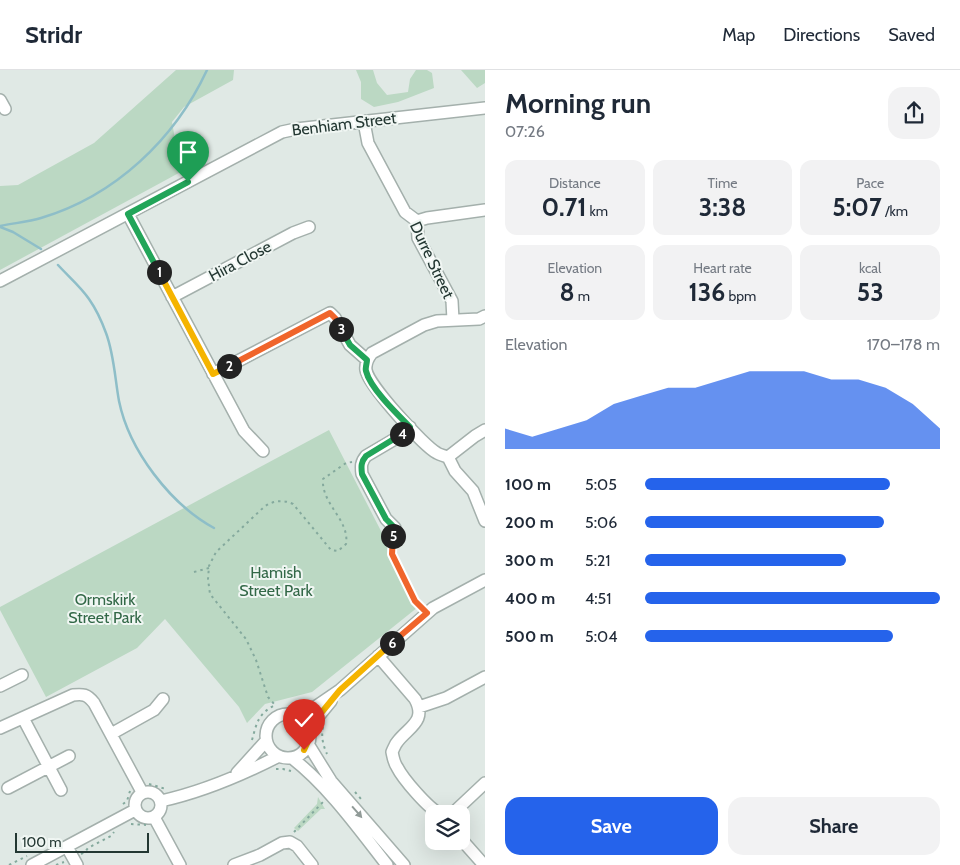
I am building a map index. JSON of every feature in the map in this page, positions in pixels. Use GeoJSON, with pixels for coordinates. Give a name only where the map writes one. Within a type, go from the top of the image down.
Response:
{"type":"FeatureCollection","features":[{"type":"Feature","properties":{"kind":"street","name":"Benhiam Street"},"geometry":{"type":"LineString","coordinates":[[0,281],[282,132],[485,108]]}},
{"type":"Feature","properties":{"kind":"street","name":"Durre Street"},"geometry":{"type":"LineString","coordinates":[[364,122],[368,143],[405,212],[417,221],[418,238],[452,301],[453,320]]}},
{"type":"Feature","properties":{"kind":"street"},"geometry":{"type":"LineString","coordinates":[[417,221],[485,210]]}},
{"type":"Feature","properties":{"kind":"street"},"geometry":{"type":"LineString","coordinates":[[128,214],[244,431],[263,451]]}},
{"type":"Feature","properties":{"kind":"street","name":"Hira Close"},"geometry":{"type":"LineString","coordinates":[[172,297],[293,233],[309,227]]}},
{"type":"Feature","properties":{"kind":"street"},"geometry":{"type":"LineString","coordinates":[[213,374],[330,313],[335,318],[350,345],[367,360]]}},
{"type":"Feature","properties":{"kind":"street"},"geometry":{"type":"LineString","coordinates":[[485,316],[479,319],[437,321],[424,325],[372,353],[367,360],[366,370],[370,381],[388,404],[436,453],[448,457],[454,470],[473,491],[485,521]]}},
{"type":"Feature","properties":{"kind":"street"},"geometry":{"type":"LineString","coordinates":[[395,528],[386,519],[362,474],[362,460],[400,436],[410,427]]}},
{"type":"Feature","properties":{"kind":"street"},"geometry":{"type":"LineString","coordinates":[[448,457],[485,430]]}},
{"type":"Feature","properties":{"kind":"street"},"geometry":{"type":"LineString","coordinates":[[299,718],[340,690],[433,608],[485,580]]}},
{"type":"Feature","properties":{"kind":"street"},"geometry":{"type":"LineString","coordinates":[[378,656],[415,699],[419,707],[418,717],[412,729],[398,741],[392,752],[396,767],[428,805]]}},
{"type":"Feature","properties":{"kind":"street"},"geometry":{"type":"LineString","coordinates":[[0,686],[22,675]]}},
{"type":"Feature","properties":{"kind":"street"},"geometry":{"type":"LineString","coordinates":[[419,707],[446,698],[485,678]]}},
{"type":"Feature","properties":{"kind":"street"},"geometry":{"type":"LineString","coordinates":[[308,729],[340,690]]}},
{"type":"Feature","properties":{"kind":"street"},"geometry":{"type":"LineString","coordinates":[[2,723],[24,718],[73,695],[83,694],[89,696],[144,787],[147,791],[156,793],[161,801],[160,810],[152,822]]}},
{"type":"Feature","properties":{"kind":"street"},"geometry":{"type":"LineString","coordinates":[[111,734],[154,710],[163,699]]}},
{"type":"Feature","properties":{"kind":"street"},"geometry":{"type":"LineString","coordinates":[[292,758],[304,750],[308,744],[310,737],[308,729],[299,718],[292,715],[278,716],[268,727],[266,741],[269,748],[279,756],[292,758],[305,768],[331,795],[387,865]]}},
{"type":"Feature","properties":{"kind":"street"},"geometry":{"type":"LineString","coordinates":[[24,718],[61,790]]}},
{"type":"Feature","properties":{"kind":"street"},"geometry":{"type":"LineString","coordinates":[[234,776],[266,741]]}},
{"type":"Feature","properties":{"kind":"street"},"geometry":{"type":"LineString","coordinates":[[308,744],[331,781],[404,865]]}},
{"type":"Feature","properties":{"kind":"street"},"geometry":{"type":"LineString","coordinates":[[8,788],[69,756]]}},
{"type":"Feature","properties":{"kind":"street"},"geometry":{"type":"LineString","coordinates":[[161,801],[213,786],[279,756]]}},
{"type":"Feature","properties":{"kind":"street"},"geometry":{"type":"LineString","coordinates":[[462,805],[485,783]]}},
{"type":"Feature","properties":{"kind":"street"},"geometry":{"type":"LineString","coordinates":[[144,787],[134,802],[136,810],[141,816],[150,818],[180,865]]}},
{"type":"Feature","properties":{"kind":"street"},"geometry":{"type":"LineString","coordinates":[[32,865],[136,810]]}},
{"type":"Feature","properties":{"kind":"street"},"geometry":{"type":"LineString","coordinates":[[234,865],[260,855],[282,843],[290,842],[297,846],[312,865]]}},
{"type":"Feature","properties":{"kind":"street"},"geometry":{"type":"LineString","coordinates":[[67,847],[74,860]]}},
{"type":"Feature","properties":{"kind":"street"},"geometry":{"type":"LineString","coordinates":[[470,849],[484,865]]}},
{"type":"Feature","properties":{"kind":"path"},"geometry":{"type":"LineString","coordinates":[[251,744],[258,719],[266,710],[275,705],[268,697],[256,660],[246,639],[210,594],[208,579],[212,559],[219,548],[264,507],[269,503],[278,501],[288,501],[292,504],[331,550],[338,551],[346,544],[347,537],[322,488],[323,479],[346,463],[362,460]]}},
{"type":"Feature","properties":{"kind":"path"},"geometry":{"type":"LineString","coordinates":[[395,528],[391,542],[392,554],[415,601],[427,613]]}},
{"type":"Feature","properties":{"kind":"path"},"geometry":{"type":"LineString","coordinates":[[194,572],[209,568]]}},
{"type":"Feature","properties":{"kind":"path"},"geometry":{"type":"LineString","coordinates":[[324,722],[322,732],[323,745],[329,760]]}},
{"type":"Feature","properties":{"kind":"path"},"geometry":{"type":"LineString","coordinates":[[270,770],[283,768],[297,773]]}},
{"type":"Feature","properties":{"kind":"path"},"geometry":{"type":"LineString","coordinates":[[144,787],[174,788]]}},
{"type":"Feature","properties":{"kind":"path"},"geometry":{"type":"LineString","coordinates":[[350,788],[362,800]]}},
{"type":"Feature","properties":{"kind":"path"},"geometry":{"type":"LineString","coordinates":[[290,842],[295,830],[324,801]]}},
{"type":"Feature","properties":{"kind":"path"},"geometry":{"type":"LineString","coordinates":[[129,825],[146,825],[152,822]]}},
{"type":"Feature","properties":{"kind":"path"},"geometry":{"type":"LineString","coordinates":[[56,865],[74,860],[88,848],[111,836],[115,831]]}},
{"type":"Feature","properties":{"kind":"green space"},"geometry":{"type":"Polygon","coordinates":[[[176,70],[234,70],[233,80],[184,107],[172,122],[175,139],[188,168],[0,270],[0,186],[18,185],[94,143],[176,70]]]}},
{"type":"Feature","properties":{"kind":"green space"},"geometry":{"type":"Polygon","coordinates":[[[356,70],[373,70],[377,83],[387,95],[408,92],[410,79],[416,70],[427,70],[432,73],[434,88],[398,102],[374,107],[361,99],[361,82],[356,70]]]}},
{"type":"Feature","properties":{"kind":"green space"},"geometry":{"type":"Polygon","coordinates":[[[461,70],[485,70],[485,83],[477,88],[461,70]]]}},
{"type":"Feature","properties":{"kind":"green space","name":"Hamish Street Park"},"geometry":{"type":"Polygon","coordinates":[[[329,430],[387,546],[393,550],[416,595],[423,603],[312,692],[265,704],[247,723],[239,707],[165,619],[137,648],[46,697],[0,607],[329,430]]]}},
{"type":"Feature","properties":{"kind":"green space"},"geometry":{"type":"Polygon","coordinates":[[[318,797],[325,809],[321,809],[298,831],[294,828],[317,804],[318,797]]]}},
{"type":"Feature","properties":{"kind":"waterway"},"geometry":{"type":"LineString","coordinates":[[0,226],[36,219],[68,208],[118,180],[140,162],[178,119],[194,95],[207,70]]}},
{"type":"Feature","properties":{"kind":"waterway"},"geometry":{"type":"LineString","coordinates":[[0,227],[13,232],[41,249]]}},
{"type":"Feature","properties":{"kind":"waterway"},"geometry":{"type":"LineString","coordinates":[[58,265],[86,295],[103,324],[111,349],[124,420],[142,456],[167,490],[198,518],[214,528]]}},
{"type":"Feature","properties":{"kind":"route"},"geometry":{"type":"LineString","coordinates":[[188,182],[128,214],[213,374],[330,313],[335,318],[350,345],[367,360],[366,370],[370,381],[388,404],[410,427],[400,436],[366,456],[362,460],[361,467],[362,474],[386,519],[395,528],[391,542],[392,554],[415,601],[427,613],[396,638],[340,690],[308,729],[310,737],[304,750]]}},
{"type":"Feature","properties":{"kind":"park label","name":"Ormskirk Street Park"},"geometry":{"type":"Point","coordinates":[105,608]}}]}
